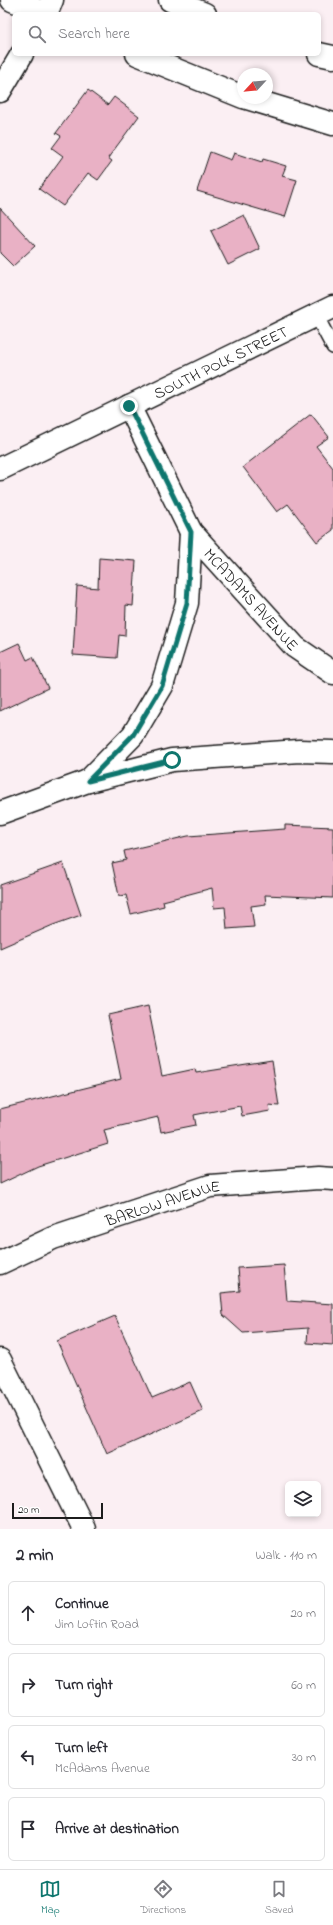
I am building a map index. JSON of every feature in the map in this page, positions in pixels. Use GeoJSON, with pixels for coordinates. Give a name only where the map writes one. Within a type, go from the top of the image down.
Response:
{"type":"FeatureCollection","features":[{"type":"Feature","properties":{"kind":"street"},"geometry":{"type":"LineString","coordinates":[[12,0],[41,12]]}},
{"type":"Feature","properties":{"kind":"street"},"geometry":{"type":"LineString","coordinates":[[47,12],[52,0]]}},
{"type":"Feature","properties":{"kind":"street"},"geometry":{"type":"LineString","coordinates":[[170,0],[200,12]]}},
{"type":"Feature","properties":{"kind":"street"},"geometry":{"type":"LineString","coordinates":[[321,54],[333,57]]}},
{"type":"Feature","properties":{"kind":"street"},"geometry":{"type":"LineString","coordinates":[[0,91],[21,56]]}},
{"type":"Feature","properties":{"kind":"street"},"geometry":{"type":"LineString","coordinates":[[142,56],[237,95]]}},
{"type":"Feature","properties":{"kind":"street"},"geometry":{"type":"LineString","coordinates":[[267,104],[333,124]]}},
{"type":"Feature","properties":{"kind":"street","name":"SOUTH POLK STREET"},"geometry":{"type":"LineString","coordinates":[[0,469],[325,311]]}},
{"type":"Feature","properties":{"kind":"street","name":"MCADAMS AVENUE"},"geometry":{"type":"LineString","coordinates":[[129,406],[191,532],[295,647],[333,673]]}},
{"type":"Feature","properties":{"kind":"street"},"geometry":{"type":"LineString","coordinates":[[88,781],[133,735],[162,686],[187,603],[191,532]]}},
{"type":"Feature","properties":{"kind":"street"},"geometry":{"type":"LineString","coordinates":[[0,813],[88,781],[172,760],[298,751],[333,752]]}},
{"type":"Feature","properties":{"kind":"street","name":"BARLOW AVENUE"},"geometry":{"type":"LineString","coordinates":[[0,1263],[52,1238],[210,1186],[318,1178],[333,1179]]}},
{"type":"Feature","properties":{"kind":"street"},"geometry":{"type":"LineString","coordinates":[[0,1360],[84,1529]]}},
{"type":"Feature","properties":{"kind":"lane"},"geometry":{"type":"LineString","coordinates":[[325,311],[333,347]]}},
{"type":"Feature","properties":{"kind":"building"},"geometry":{"type":"Polygon","coordinates":[[[88,90],[108,105],[114,97],[139,116],[108,158],[112,161],[98,180],[88,173],[63,206],[39,189],[63,156],[52,148],[61,136],[56,133],[88,90]]]}},
{"type":"Feature","properties":{"kind":"building"},"geometry":{"type":"Polygon","coordinates":[[[210,152],[231,160],[234,153],[262,162],[263,159],[286,166],[282,176],[297,180],[285,217],[197,191],[210,152]]]}},
{"type":"Feature","properties":{"kind":"building"},"geometry":{"type":"Polygon","coordinates":[[[0,208],[35,246],[13,266],[0,253],[0,208]]]}},
{"type":"Feature","properties":{"kind":"building"},"geometry":{"type":"Polygon","coordinates":[[[244,215],[260,249],[228,265],[211,231],[244,215]]]}},
{"type":"Feature","properties":{"kind":"building"},"geometry":{"type":"Polygon","coordinates":[[[311,414],[329,437],[316,446],[333,468],[333,530],[317,542],[288,504],[277,512],[243,467],[311,414]]]}},
{"type":"Feature","properties":{"kind":"building"},"geometry":{"type":"Polygon","coordinates":[[[99,558],[136,561],[133,606],[126,605],[125,636],[119,635],[117,658],[73,655],[77,586],[98,588],[99,558]]]}},
{"type":"Feature","properties":{"kind":"building"},"geometry":{"type":"Polygon","coordinates":[[[19,643],[27,660],[33,657],[48,688],[0,711],[0,652],[19,643]]]}},
{"type":"Feature","properties":{"kind":"building"},"geometry":{"type":"Polygon","coordinates":[[[285,825],[333,827],[333,898],[265,895],[266,904],[251,906],[254,927],[227,929],[225,907],[214,908],[212,888],[163,901],[164,906],[131,914],[126,895],[119,896],[112,863],[126,860],[124,851],[188,836],[285,829],[285,825]]]}},
{"type":"Feature","properties":{"kind":"building"},"geometry":{"type":"Polygon","coordinates":[[[63,863],[81,915],[53,925],[0,948],[0,885],[63,863]]]}},
{"type":"Feature","properties":{"kind":"building"},"geometry":{"type":"Polygon","coordinates":[[[148,1006],[162,1076],[195,1069],[196,1073],[272,1061],[279,1106],[269,1105],[270,1111],[242,1116],[240,1106],[194,1115],[196,1125],[161,1132],[158,1117],[104,1130],[108,1144],[38,1166],[0,1184],[0,1109],[121,1079],[108,1015],[148,1006]]]}},
{"type":"Feature","properties":{"kind":"building"},"geometry":{"type":"Polygon","coordinates":[[[284,1265],[287,1301],[333,1304],[333,1345],[307,1343],[308,1328],[243,1333],[223,1315],[221,1293],[240,1291],[238,1268],[284,1265]]]}},
{"type":"Feature","properties":{"kind":"building"},"geometry":{"type":"Polygon","coordinates":[[[115,1316],[152,1398],[190,1382],[203,1411],[107,1454],[57,1341],[115,1316]]]}},
{"type":"Feature","properties":{"kind":"route"},"geometry":{"type":"LineString","coordinates":[[129,406],[191,532],[187,603],[162,686],[133,735],[88,781],[172,760]]}}]}
